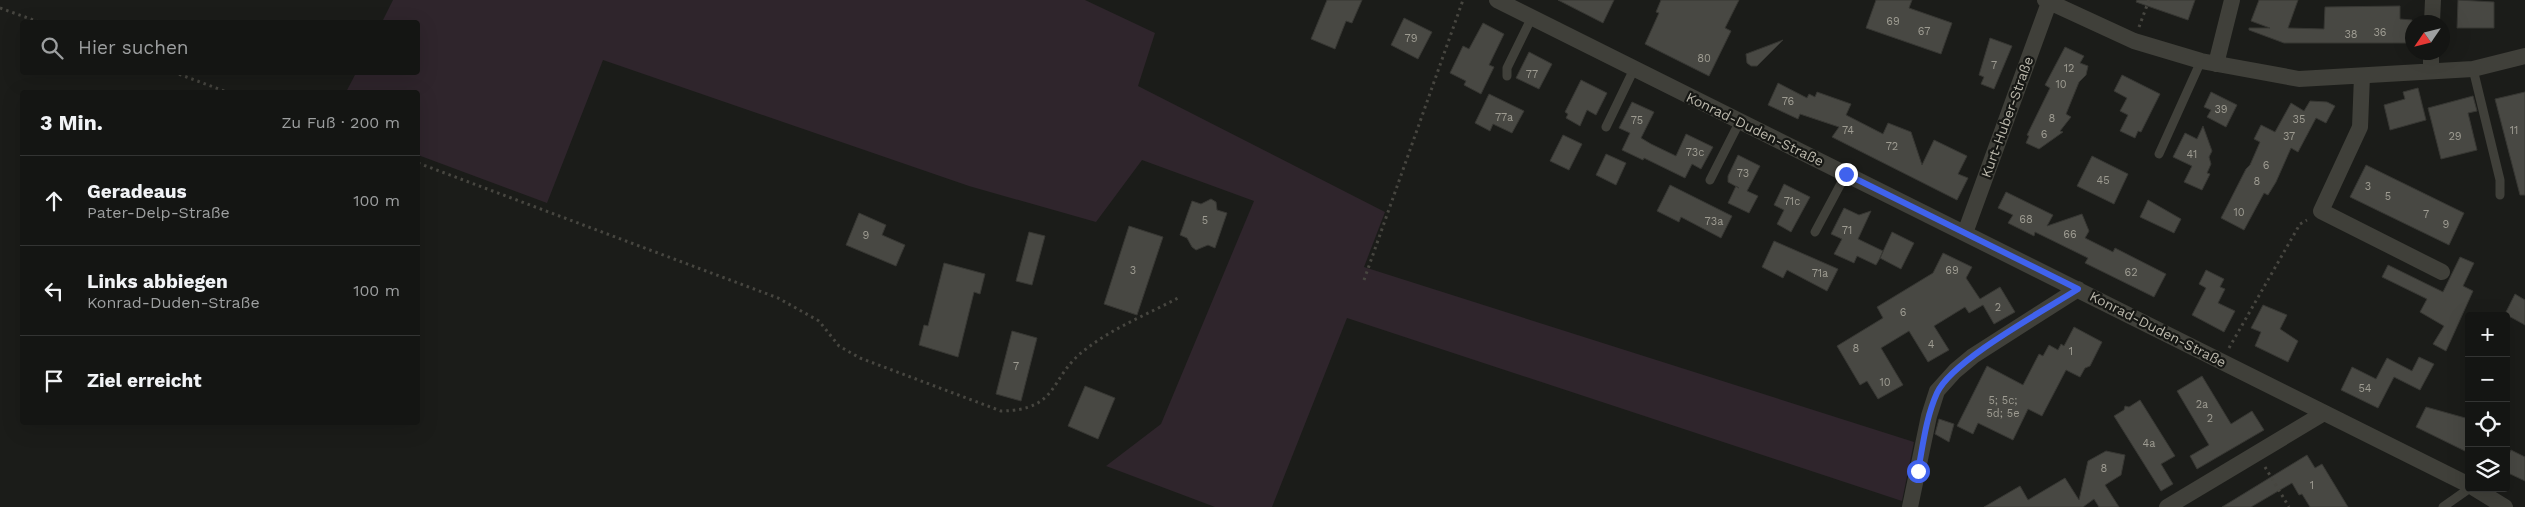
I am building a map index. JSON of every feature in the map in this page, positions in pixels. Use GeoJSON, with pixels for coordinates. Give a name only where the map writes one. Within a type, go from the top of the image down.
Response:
{"type":"FeatureCollection","features":[{"type":"Feature","properties":{"kind":"street","name":"Konrad-Duden-Straße"},"geometry":{"type":"LineString","coordinates":[[1497,0],[2222,361],[2465,485]]}},
{"type":"Feature","properties":{"kind":"street"},"geometry":{"type":"LineString","coordinates":[[2208,62],[2232,0]]}},
{"type":"Feature","properties":{"kind":"street"},"geometry":{"type":"LineString","coordinates":[[2432,15],[2433,0]]}},
{"type":"Feature","properties":{"kind":"street"},"geometry":{"type":"LineString","coordinates":[[2048,1],[2134,41],[2208,62],[2300,78],[2472,69],[2525,56]]}},
{"type":"Feature","properties":{"kind":"street","name":"Kurt-Huber-Straße"},"geometry":{"type":"LineString","coordinates":[[1965,233],[2048,1]]}},
{"type":"Feature","properties":{"kind":"street"},"geometry":{"type":"LineString","coordinates":[[2430,72],[2431,60]]}},
{"type":"Feature","properties":{"kind":"street"},"geometry":{"type":"LineString","coordinates":[[2362,76],[2360,127],[2320,211],[2442,272]]}},
{"type":"Feature","properties":{"kind":"street"},"geometry":{"type":"LineString","coordinates":[[1910,507],[1929,416],[1938,391],[1955,371],[1973,356],[2078,289]]}},
{"type":"Feature","properties":{"kind":"street"},"geometry":{"type":"LineString","coordinates":[[2167,507],[2324,413]]}},
{"type":"Feature","properties":{"kind":"street"},"geometry":{"type":"LineString","coordinates":[[2481,492],[2505,507]]}},
{"type":"Feature","properties":{"kind":"lane"},"geometry":{"type":"LineString","coordinates":[[1506,76],[1507,68],[1532,17]]}},
{"type":"Feature","properties":{"kind":"lane"},"geometry":{"type":"LineString","coordinates":[[2159,154],[2208,62]]}},
{"type":"Feature","properties":{"kind":"lane"},"geometry":{"type":"LineString","coordinates":[[1606,127],[1634,68]]}},
{"type":"Feature","properties":{"kind":"lane"},"geometry":{"type":"LineString","coordinates":[[2472,69],[2500,180],[2500,195]]}},
{"type":"Feature","properties":{"kind":"lane"},"geometry":{"type":"LineString","coordinates":[[1710,180],[1740,121]]}},
{"type":"Feature","properties":{"kind":"lane"},"geometry":{"type":"LineString","coordinates":[[1815,232],[1846,174]]}},
{"type":"Feature","properties":{"kind":"lane"},"geometry":{"type":"LineString","coordinates":[[2443,507],[2465,490]]}},
{"type":"Feature","properties":{"kind":"path"},"geometry":{"type":"LineString","coordinates":[[1364,280],[1463,0]]}},
{"type":"Feature","properties":{"kind":"path"},"geometry":{"type":"LineString","coordinates":[[2134,41],[2149,0]]}},
{"type":"Feature","properties":{"kind":"path"},"geometry":{"type":"LineString","coordinates":[[0,8],[33,20]]}},
{"type":"Feature","properties":{"kind":"path"},"geometry":{"type":"LineString","coordinates":[[181,75],[222,90]]}},
{"type":"Feature","properties":{"kind":"path"},"geometry":{"type":"LineString","coordinates":[[420,164],[778,298],[819,321],[839,346],[860,358],[1001,411],[1020,410],[1036,406],[1086,348],[1178,298]]}},
{"type":"Feature","properties":{"kind":"path"},"geometry":{"type":"LineString","coordinates":[[2222,361],[2300,224],[2320,211]]}},
{"type":"Feature","properties":{"kind":"path"},"geometry":{"type":"LineString","coordinates":[[2256,454],[2289,507]]}},
{"type":"Feature","properties":{"kind":"shaded area"},"geometry":{"type":"Polygon","coordinates":[[[393,0],[1085,0],[1155,33],[1138,86],[1385,212],[1364,267],[1914,442],[1902,501],[1347,318],[1272,507],[1215,507],[1106,466],[1161,424],[1254,201],[1142,160],[1096,222],[969,186],[603,60],[547,203],[420,156],[420,90],[347,90],[355,75],[420,75],[420,20],[383,20],[393,0]]]}},
{"type":"Feature","properties":{"kind":"building"},"geometry":{"type":"Polygon","coordinates":[[[1327,0],[1362,0],[1352,23],[1346,21],[1335,49],[1311,39],[1327,0]]]}},
{"type":"Feature","properties":{"kind":"building"},"geometry":{"type":"Polygon","coordinates":[[[1558,0],[1614,0],[1603,23],[1558,0]]]}},
{"type":"Feature","properties":{"kind":"building"},"geometry":{"type":"Polygon","coordinates":[[[1661,0],[1739,0],[1725,28],[1731,31],[1709,76],[1645,44],[1659,13],[1656,12],[1661,0]]]}},
{"type":"Feature","properties":{"kind":"building"},"geometry":{"type":"Polygon","coordinates":[[[1876,0],[1912,0],[1909,8],[1952,23],[1941,54],[1866,28],[1876,0]]]}},
{"type":"Feature","properties":{"kind":"building"},"geometry":{"type":"Polygon","coordinates":[[[2137,0],[2195,0],[2188,20],[2136,2],[2137,0]]]}},
{"type":"Feature","properties":{"kind":"building"},"geometry":{"type":"Polygon","coordinates":[[[2259,0],[2298,0],[2288,28],[2324,29],[2325,7],[2400,6],[2400,19],[2405,19],[2405,43],[2284,43],[2249,30],[2249,28],[2270,28],[2251,21],[2259,0]]]}},
{"type":"Feature","properties":{"kind":"building"},"geometry":{"type":"Polygon","coordinates":[[[2458,0],[2494,2],[2494,28],[2457,28],[2458,0]]]}},
{"type":"Feature","properties":{"kind":"building"},"geometry":{"type":"Polygon","coordinates":[[[1404,18],[1432,32],[1418,59],[1391,45],[1404,18]]]}},
{"type":"Feature","properties":{"kind":"building"},"geometry":{"type":"Polygon","coordinates":[[[1483,23],[1504,34],[1489,65],[1494,67],[1481,94],[1464,85],[1466,81],[1450,73],[1463,46],[1469,49],[1483,23]]]}},
{"type":"Feature","properties":{"kind":"building"},"geometry":{"type":"Polygon","coordinates":[[[1990,38],[2012,46],[1994,89],[1981,84],[1984,77],[1979,75],[1990,38]]]}},
{"type":"Feature","properties":{"kind":"building"},"geometry":{"type":"Polygon","coordinates":[[[1783,40],[1757,66],[1751,66],[1747,63],[1746,54],[1783,40]]]}},
{"type":"Feature","properties":{"kind":"building"},"geometry":{"type":"Polygon","coordinates":[[[2065,47],[2084,56],[2080,63],[2088,66],[2086,75],[2079,82],[2066,114],[2071,117],[2060,131],[2063,132],[2039,149],[2026,143],[2029,136],[2027,135],[2050,88],[2045,85],[2065,47]]]}},
{"type":"Feature","properties":{"kind":"building"},"geometry":{"type":"Polygon","coordinates":[[[1529,52],[1552,64],[1539,89],[1516,78],[1529,52]]]}},
{"type":"Feature","properties":{"kind":"building"},"geometry":{"type":"Polygon","coordinates":[[[2122,75],[2160,94],[2141,132],[2138,131],[2135,138],[2120,131],[2128,115],[2120,111],[2127,98],[2114,91],[2122,75]]]}},
{"type":"Feature","properties":{"kind":"building"},"geometry":{"type":"Polygon","coordinates":[[[1581,80],[1607,93],[1596,115],[1587,110],[1580,126],[1566,118],[1568,114],[1565,112],[1581,80]]]}},
{"type":"Feature","properties":{"kind":"building"},"geometry":{"type":"Polygon","coordinates":[[[1778,83],[1807,98],[1809,94],[1815,97],[1817,92],[1851,104],[1846,115],[1883,134],[1888,123],[1911,132],[1922,165],[1934,140],[1967,156],[1958,174],[1968,178],[1957,200],[1832,137],[1839,127],[1800,114],[1798,119],[1768,105],[1778,83]]]}},
{"type":"Feature","properties":{"kind":"building"},"geometry":{"type":"Polygon","coordinates":[[[2418,88],[2426,120],[2390,130],[2384,105],[2405,99],[2403,92],[2418,88]]]}},
{"type":"Feature","properties":{"kind":"building"},"geometry":{"type":"Polygon","coordinates":[[[2211,92],[2237,105],[2226,127],[2207,117],[2211,110],[2204,107],[2211,92]]]}},
{"type":"Feature","properties":{"kind":"building"},"geometry":{"type":"Polygon","coordinates":[[[2525,92],[2525,195],[2520,195],[2495,99],[2525,92]]]}},
{"type":"Feature","properties":{"kind":"building"},"geometry":{"type":"Polygon","coordinates":[[[1489,94],[1524,111],[1512,133],[1493,124],[1490,131],[1475,123],[1489,94]]]}},
{"type":"Feature","properties":{"kind":"building"},"geometry":{"type":"Polygon","coordinates":[[[2473,96],[2477,111],[2468,113],[2477,150],[2441,159],[2428,108],[2473,96]]]}},
{"type":"Feature","properties":{"kind":"building"},"geometry":{"type":"Polygon","coordinates":[[[2310,101],[2327,102],[2335,106],[2326,123],[2316,118],[2298,152],[2291,148],[2276,182],[2268,195],[2264,193],[2244,230],[2221,218],[2246,169],[2250,165],[2260,142],[2254,139],[2261,125],[2275,132],[2291,103],[2304,111],[2310,101]]]}},
{"type":"Feature","properties":{"kind":"building"},"geometry":{"type":"Polygon","coordinates":[[[1632,102],[1654,112],[1641,138],[1651,144],[1676,156],[1686,134],[1713,147],[1701,169],[1692,164],[1685,178],[1644,158],[1643,160],[1622,150],[1630,133],[1619,128],[1632,102]]]}},
{"type":"Feature","properties":{"kind":"building"},"geometry":{"type":"Polygon","coordinates":[[[2203,126],[2212,151],[2209,157],[2211,164],[2207,173],[2210,174],[2202,190],[2184,182],[2192,166],[2173,157],[2185,133],[2197,139],[2203,126]]]}},
{"type":"Feature","properties":{"kind":"building"},"geometry":{"type":"Polygon","coordinates":[[[1563,135],[1582,144],[1569,170],[1550,161],[1563,135]]]}},
{"type":"Feature","properties":{"kind":"building"},"geometry":{"type":"Polygon","coordinates":[[[1606,154],[1626,163],[1616,185],[1596,175],[1606,154]]]}},
{"type":"Feature","properties":{"kind":"building"},"geometry":{"type":"Polygon","coordinates":[[[1738,155],[1760,166],[1747,191],[1758,196],[1749,213],[1728,203],[1736,186],[1728,182],[1728,176],[1738,155]]]}},
{"type":"Feature","properties":{"kind":"building"},"geometry":{"type":"Polygon","coordinates":[[[2092,156],[2128,174],[2114,204],[2077,186],[2092,156]]]}},
{"type":"Feature","properties":{"kind":"building"},"geometry":{"type":"Polygon","coordinates":[[[2366,165],[2464,213],[2449,245],[2350,197],[2366,165]]]}},
{"type":"Feature","properties":{"kind":"building"},"geometry":{"type":"Polygon","coordinates":[[[1784,184],[1810,197],[1791,232],[1777,224],[1784,210],[1774,205],[1784,184]]]}},
{"type":"Feature","properties":{"kind":"building"},"geometry":{"type":"Polygon","coordinates":[[[1670,185],[1732,216],[1721,238],[1681,217],[1679,222],[1657,211],[1670,185]]]}},
{"type":"Feature","properties":{"kind":"building"},"geometry":{"type":"Polygon","coordinates":[[[2006,192],[2053,215],[2047,226],[2082,214],[2089,231],[2085,238],[2113,252],[2115,248],[2166,274],[2154,297],[2085,263],[2088,258],[2035,232],[2034,236],[2008,223],[2013,215],[1998,208],[2006,192]]]}},
{"type":"Feature","properties":{"kind":"building"},"geometry":{"type":"Polygon","coordinates":[[[1211,199],[1216,202],[1217,210],[1227,213],[1215,248],[1208,245],[1196,250],[1187,238],[1180,235],[1192,201],[1201,204],[1211,199]]]}},
{"type":"Feature","properties":{"kind":"building"},"geometry":{"type":"Polygon","coordinates":[[[2148,200],[2181,219],[2174,233],[2140,217],[2148,200]]]}},
{"type":"Feature","properties":{"kind":"building"},"geometry":{"type":"Polygon","coordinates":[[[1844,208],[1859,215],[1871,211],[1858,239],[1883,251],[1876,265],[1857,256],[1854,263],[1834,254],[1842,239],[1831,234],[1844,208]]]}},
{"type":"Feature","properties":{"kind":"building"},"geometry":{"type":"Polygon","coordinates":[[[859,213],[886,225],[882,235],[905,245],[896,266],[846,245],[859,213]]]}},
{"type":"Feature","properties":{"kind":"building"},"geometry":{"type":"Polygon","coordinates":[[[1129,226],[1163,237],[1137,315],[1104,304],[1129,226]]]}},
{"type":"Feature","properties":{"kind":"building"},"geometry":{"type":"Polygon","coordinates":[[[1029,232],[1045,236],[1032,285],[1016,281],[1029,232]]]}},
{"type":"Feature","properties":{"kind":"building"},"geometry":{"type":"Polygon","coordinates":[[[1892,232],[1914,243],[1901,269],[1880,258],[1892,232]]]}},
{"type":"Feature","properties":{"kind":"building"},"geometry":{"type":"Polygon","coordinates":[[[1774,241],[1838,269],[1827,291],[1787,270],[1783,278],[1762,267],[1774,241]]]}},
{"type":"Feature","properties":{"kind":"building"},"geometry":{"type":"Polygon","coordinates":[[[1943,253],[1972,267],[1966,278],[1980,299],[2000,287],[2015,312],[1994,324],[1983,305],[1969,313],[1965,307],[1934,326],[1949,350],[1928,362],[1909,331],[1881,348],[1903,385],[1878,399],[1867,381],[1860,385],[1837,346],[1883,318],[1877,307],[1933,273],[1943,253]]]}},
{"type":"Feature","properties":{"kind":"building"},"geometry":{"type":"Polygon","coordinates":[[[2460,257],[2474,263],[2463,286],[2473,291],[2446,351],[2433,344],[2444,326],[2420,312],[2427,299],[2382,277],[2388,265],[2443,292],[2460,257]]]}},
{"type":"Feature","properties":{"kind":"building"},"geometry":{"type":"Polygon","coordinates":[[[944,263],[985,274],[980,294],[974,292],[958,357],[919,345],[924,325],[928,326],[944,263]]]}},
{"type":"Feature","properties":{"kind":"building"},"geometry":{"type":"Polygon","coordinates":[[[2206,270],[2224,279],[2220,287],[2225,289],[2218,303],[2235,311],[2224,332],[2192,315],[2206,288],[2199,284],[2206,270]]]}},
{"type":"Feature","properties":{"kind":"building"},"geometry":{"type":"Polygon","coordinates":[[[2515,294],[2525,300],[2525,325],[2510,317],[2510,312],[2506,312],[2515,294]]]}},
{"type":"Feature","properties":{"kind":"building"},"geometry":{"type":"Polygon","coordinates":[[[2263,305],[2287,315],[2280,329],[2298,341],[2288,362],[2255,346],[2261,332],[2251,328],[2263,305]]]}},
{"type":"Feature","properties":{"kind":"building"},"geometry":{"type":"Polygon","coordinates":[[[2074,327],[2102,342],[2090,366],[2085,368],[2080,377],[2066,370],[2042,416],[2028,409],[2013,440],[1978,423],[1973,434],[1957,426],[1987,366],[2023,385],[2039,354],[2043,356],[2049,345],[2058,350],[2061,344],[2064,346],[2074,327]]]}},
{"type":"Feature","properties":{"kind":"building"},"geometry":{"type":"Polygon","coordinates":[[[1012,331],[1037,338],[1021,401],[996,394],[1012,331]]]}},
{"type":"Feature","properties":{"kind":"building"},"geometry":{"type":"Polygon","coordinates":[[[2419,357],[2434,364],[2420,390],[2394,377],[2378,408],[2341,390],[2352,367],[2376,379],[2387,358],[2412,371],[2419,357]]]}},
{"type":"Feature","properties":{"kind":"building"},"geometry":{"type":"Polygon","coordinates":[[[2202,376],[2231,424],[2252,411],[2264,430],[2197,469],[2190,456],[2209,445],[2177,391],[2202,376]]]}},
{"type":"Feature","properties":{"kind":"building"},"geometry":{"type":"Polygon","coordinates":[[[1085,386],[1115,398],[1098,439],[1068,426],[1085,386]]]}},
{"type":"Feature","properties":{"kind":"building"},"geometry":{"type":"Polygon","coordinates":[[[2140,400],[2175,456],[2161,464],[2173,484],[2161,491],[2114,416],[2124,410],[2125,406],[2129,407],[2140,400]]]}},
{"type":"Feature","properties":{"kind":"building"},"geometry":{"type":"Polygon","coordinates":[[[2426,407],[2465,418],[2465,451],[2416,427],[2426,407]]]}},
{"type":"Feature","properties":{"kind":"building"},"geometry":{"type":"Polygon","coordinates":[[[1939,419],[1954,424],[1949,442],[1935,434],[1939,419]]]}},
{"type":"Feature","properties":{"kind":"building"},"geometry":{"type":"Polygon","coordinates":[[[2511,450],[2525,457],[2525,481],[2510,474],[2511,450]]]}},
{"type":"Feature","properties":{"kind":"building"},"geometry":{"type":"Polygon","coordinates":[[[2106,451],[2125,455],[2121,475],[2105,485],[2119,507],[2099,507],[2094,499],[2083,507],[1984,507],[2020,486],[2028,500],[2065,478],[2079,500],[2088,461],[2106,451]]]}},
{"type":"Feature","properties":{"kind":"building"},"geometry":{"type":"Polygon","coordinates":[[[2307,455],[2315,468],[2322,464],[2348,507],[2310,507],[2302,494],[2299,495],[2292,483],[2251,507],[2222,507],[2307,455]]]}},
{"type":"Feature","properties":{"kind":"route"},"geometry":{"type":"LineString","coordinates":[[1846,174],[2078,289],[1973,356],[1955,371],[1938,391],[1929,416],[1918,471]]}}]}
